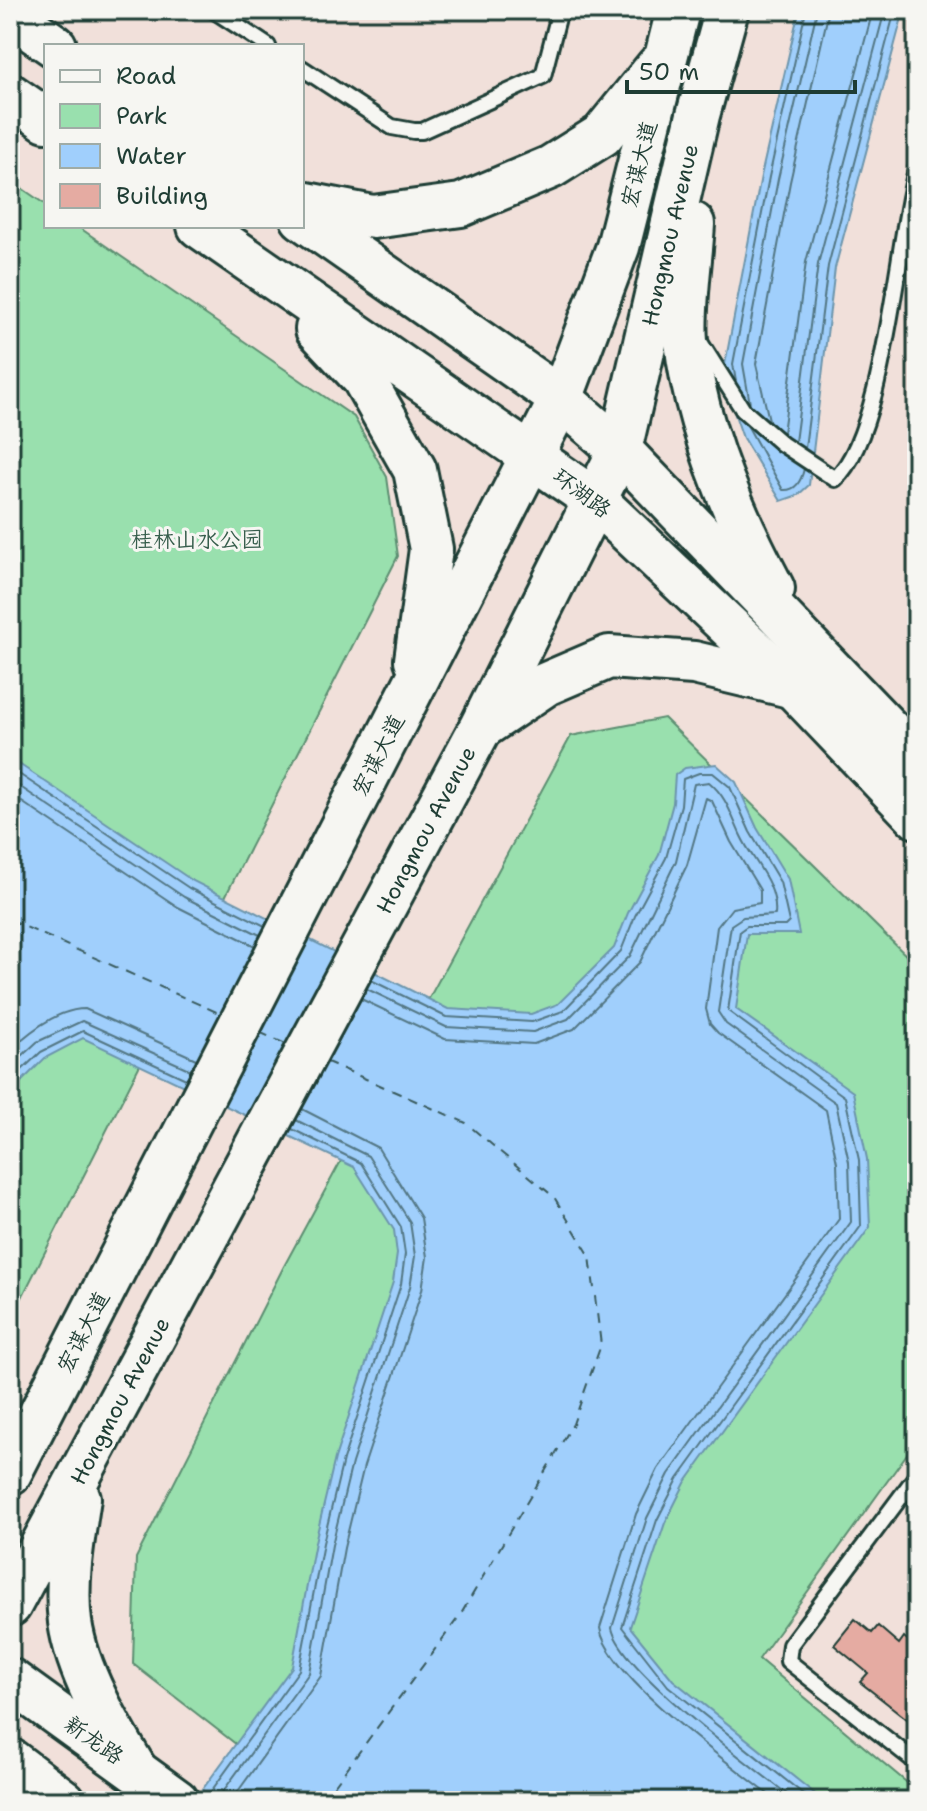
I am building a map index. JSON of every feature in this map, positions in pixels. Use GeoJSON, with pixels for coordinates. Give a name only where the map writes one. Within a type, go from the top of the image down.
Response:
{"type":"FeatureCollection","features":[{"type":"Feature","properties":{"kind":"main road","name":"宏谋大道"},"geometry":{"type":"LineString","coordinates":[[10,1473],[21,1440],[178,1149],[561,399],[618,247],[678,10]]}},
{"type":"Feature","properties":{"kind":"main road","name":"Hongmou Avenue"},"geometry":{"type":"LineString","coordinates":[[10,1605],[481,727],[620,450],[698,115],[727,10]]}},
{"type":"Feature","properties":{"kind":"main road"},"geometry":{"type":"LineString","coordinates":[[10,15],[52,44]]}},
{"type":"Feature","properties":{"kind":"main road"},"geometry":{"type":"LineString","coordinates":[[304,203],[373,217],[461,205],[551,167],[602,135],[666,56]]}},
{"type":"Feature","properties":{"kind":"main road"},"geometry":{"type":"LineString","coordinates":[[10,95],[44,119]]}},
{"type":"Feature","properties":{"kind":"main road"},"geometry":{"type":"LineString","coordinates":[[698,115],[686,339],[707,434],[735,517],[796,633]]}},
{"type":"Feature","properties":{"kind":"main road"},"geometry":{"type":"LineString","coordinates":[[304,219],[561,399],[620,450],[917,759]]}},
{"type":"Feature","properties":{"kind":"main road","name":"环湖路"},"geometry":{"type":"LineString","coordinates":[[202,228],[596,501],[793,687],[917,817]]}},
{"type":"Feature","properties":{"kind":"main road"},"geometry":{"type":"LineString","coordinates":[[262,269],[363,378],[415,470],[431,549],[412,690]]}},
{"type":"Feature","properties":{"kind":"main road"},"geometry":{"type":"LineString","coordinates":[[481,727],[546,684],[609,657],[694,663],[793,687]]}},
{"type":"Feature","properties":{"kind":"main road"},"geometry":{"type":"LineString","coordinates":[[84,1469],[71,1548],[70,1623],[97,1705],[121,1758]]}},
{"type":"Feature","properties":{"kind":"main road","name":"新龙路"},"geometry":{"type":"LineString","coordinates":[[10,1680],[177,1801]]}},
{"type":"Feature","properties":{"kind":"main road"},"geometry":{"type":"LineString","coordinates":[[10,1760],[64,1801]]}},
{"type":"Feature","properties":{"kind":"main road"},"geometry":{"type":"LineString","coordinates":[[10,1791],[39,1801]]}},
{"type":"Feature","properties":{"kind":"lane"},"geometry":{"type":"LineString","coordinates":[[213,10],[265,44]]}},
{"type":"Feature","properties":{"kind":"lane"},"geometry":{"type":"LineString","coordinates":[[304,69],[392,127],[422,131],[543,76],[560,10]]}},
{"type":"Feature","properties":{"kind":"lane"},"geometry":{"type":"LineString","coordinates":[[688,324],[743,410],[782,444],[835,479],[849,467],[873,406],[917,166]]}},
{"type":"Feature","properties":{"kind":"lane"},"geometry":{"type":"LineString","coordinates":[[917,1475],[790,1645],[788,1661],[917,1763]]}},
{"type":"Feature","properties":{"kind":"green space","name":"桂林山水公园"},"geometry":{"type":"Polygon","coordinates":[[[10,180],[44,204],[44,228],[80,228],[354,417],[387,477],[398,556],[10,1321],[10,180]]]}},
{"type":"Feature","properties":{"kind":"green space"},"geometry":{"type":"Polygon","coordinates":[[[664,718],[917,966],[917,1440],[759,1659],[917,1791],[917,1801],[309,1801],[133,1664],[136,1558],[283,1268],[571,736],[664,718]]]}},
{"type":"Feature","properties":{"kind":"water"},"geometry":{"type":"Polygon","coordinates":[[[799,10],[904,10],[835,268],[809,485],[798,495],[781,501],[743,438],[732,406],[725,364],[761,176],[799,10]]]}},
{"type":"Feature","properties":{"kind":"water"},"geometry":{"type":"Polygon","coordinates":[[[10,758],[193,881],[448,1009],[531,1014],[558,1004],[614,948],[628,913],[659,855],[673,803],[675,775],[685,768],[716,764],[736,782],[757,828],[788,879],[799,934],[747,934],[736,1009],[853,1092],[867,1159],[870,1227],[685,1483],[665,1523],[630,1627],[673,1680],[824,1801],[194,1801],[292,1667],[315,1542],[335,1458],[393,1282],[397,1254],[394,1230],[354,1167],[83,1038],[45,1058],[10,1093],[10,758]]]}},
{"type":"Feature","properties":{"kind":"building"},"geometry":{"type":"Polygon","coordinates":[[[855,1619],[872,1633],[878,1626],[899,1644],[904,1637],[917,1648],[917,1727],[860,1682],[868,1673],[834,1645],[855,1619]]]}},
{"type":"Feature","properties":{"kind":"ferry route"},"geometry":{"type":"LineString","coordinates":[[10,920],[221,1014]]}},
{"type":"Feature","properties":{"kind":"ferry route"},"geometry":{"type":"LineString","coordinates":[[259,1032],[286,1044]]}},
{"type":"Feature","properties":{"kind":"ferry route"},"geometry":{"type":"LineString","coordinates":[[323,1801],[461,1614],[573,1424],[601,1345],[590,1256],[554,1197],[466,1123],[325,1061]]}}]}
